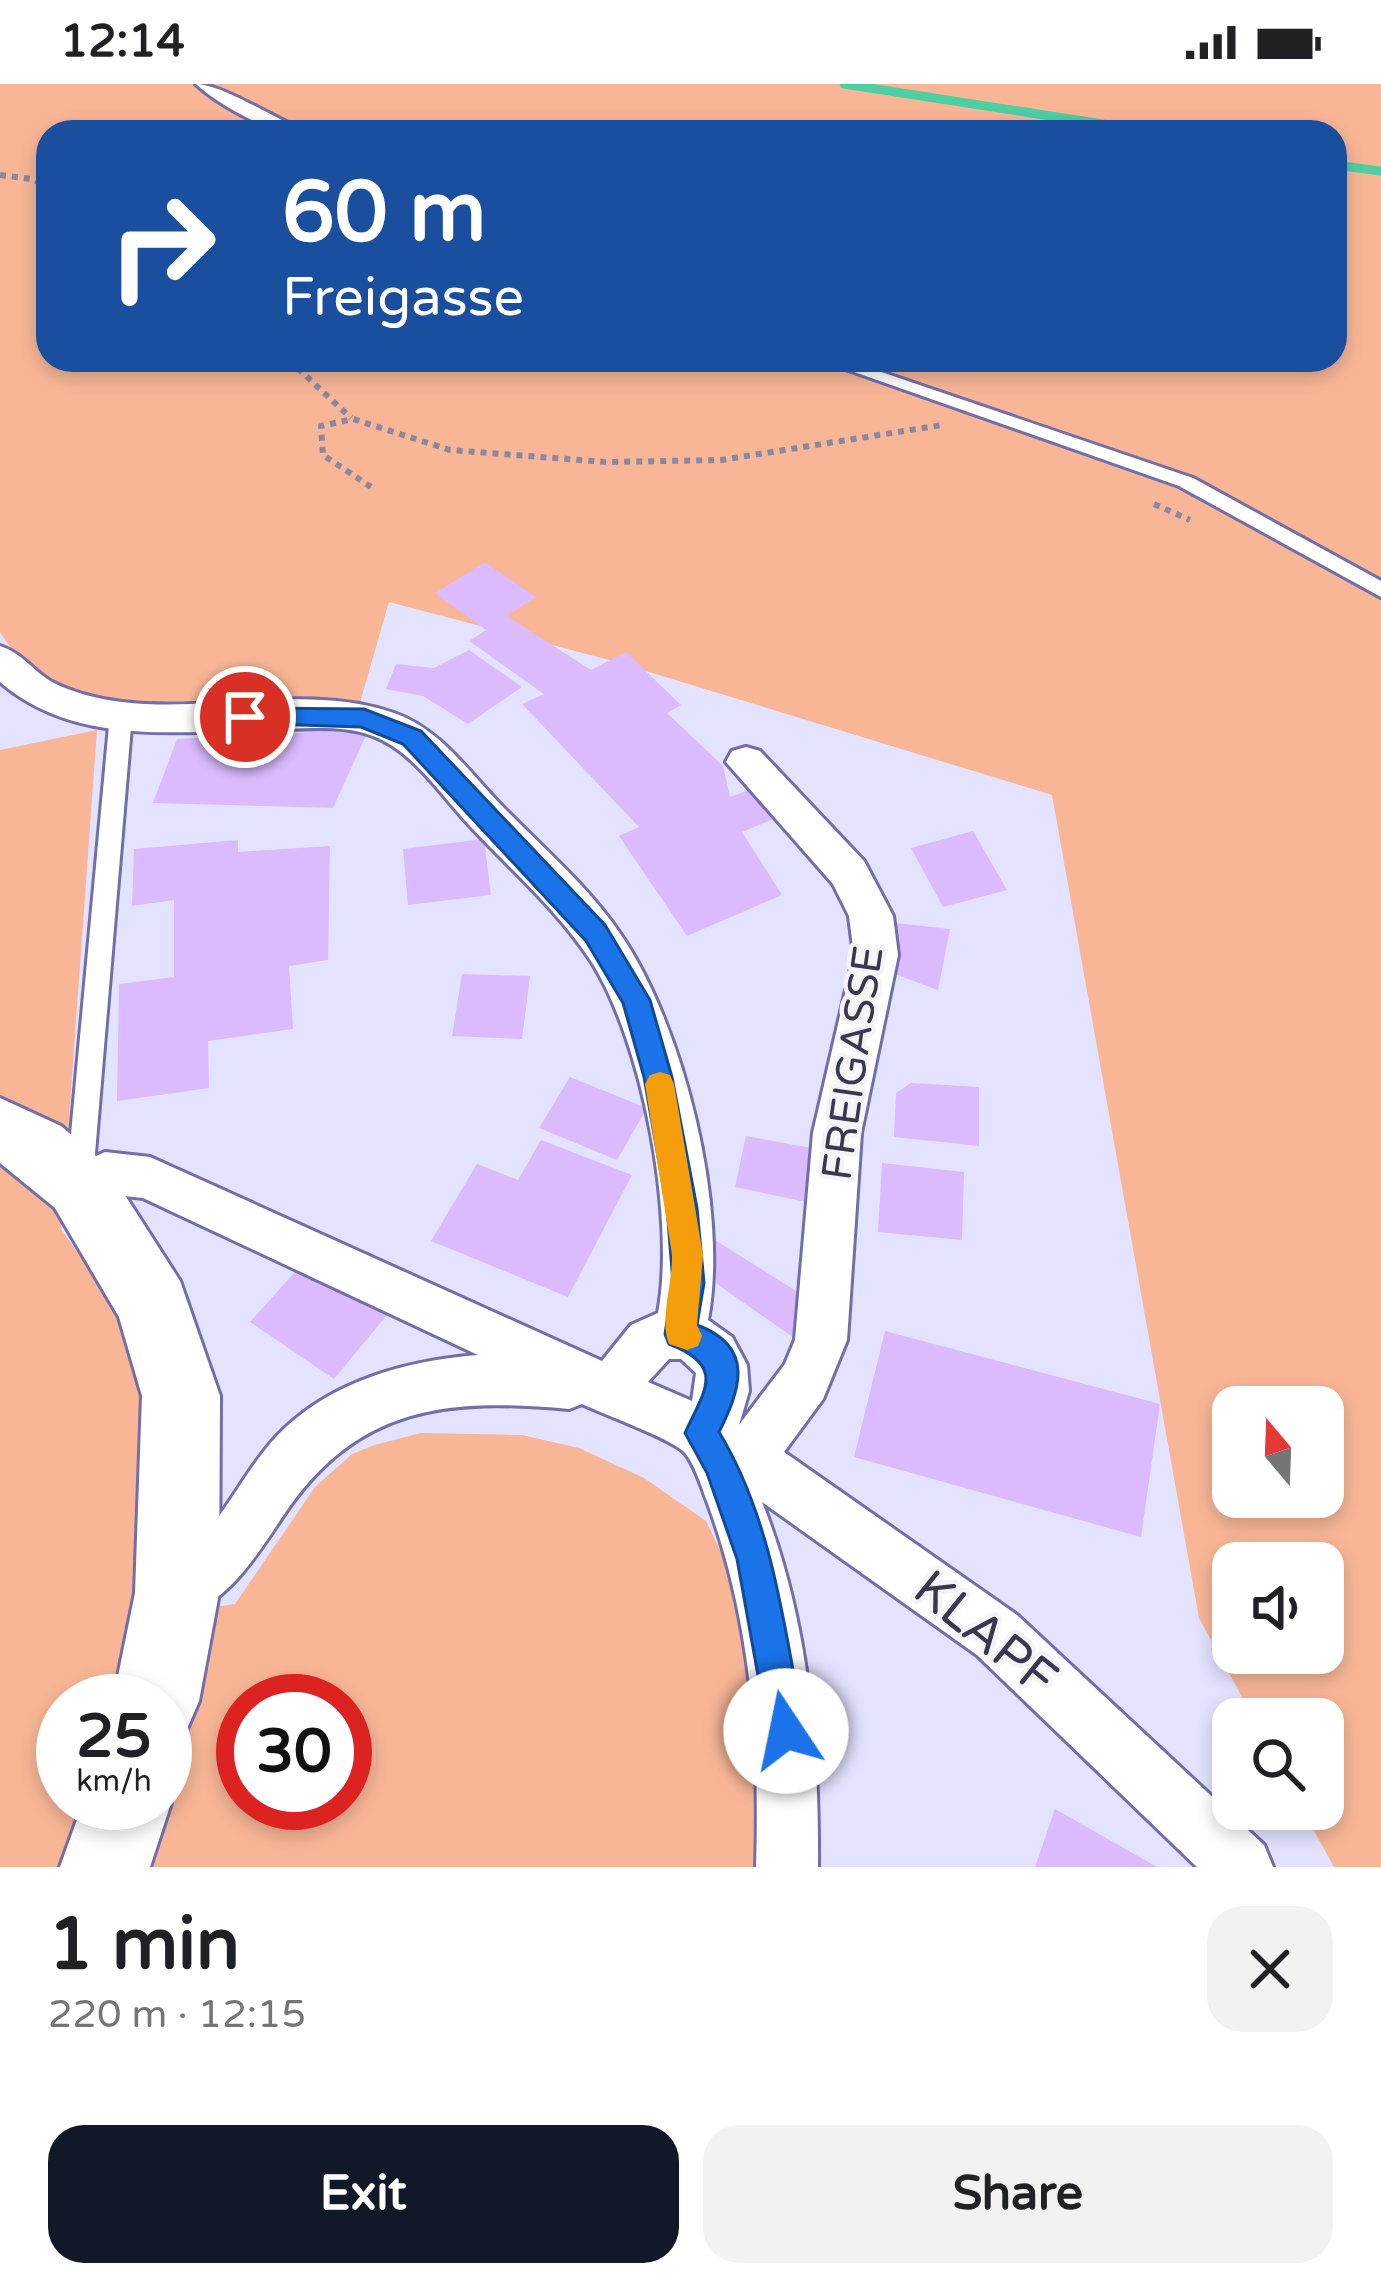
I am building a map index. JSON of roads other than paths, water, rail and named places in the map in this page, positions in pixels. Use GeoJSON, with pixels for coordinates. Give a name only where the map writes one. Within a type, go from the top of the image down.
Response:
{"type":"FeatureCollection","features":[{"type":"Feature","properties":{"kind":"main road"},"geometry":{"type":"LineString","coordinates":[[0,1128],[36,1148],[80,1186],[153,1305],[182,1396],[177,1593],[161,1674]]}},
{"type":"Feature","properties":{"kind":"main road"},"geometry":{"type":"LineString","coordinates":[[105,1867],[118,1830]]}},
{"type":"Feature","properties":{"kind":"street"},"geometry":{"type":"LineString","coordinates":[[0,660],[36,689],[67,704],[121,715],[364,718],[412,738],[570,904],[615,961],[637,1000],[651,1044],[687,1255],[680,1334]]}},
{"type":"Feature","properties":{"kind":"street","name":"FREIGASSE"},"geometry":{"type":"LineString","coordinates":[[724,1446],[805,1381],[820,1340],[837,1133],[876,955],[871,916],[849,873],[746,762]]}},
{"type":"Feature","properties":{"kind":"street","name":"KLAPF"},"geometry":{"type":"LineString","coordinates":[[80,1186],[92,1174],[110,1171],[150,1178],[614,1389],[724,1446],[997,1635],[1242,1867]]}},
{"type":"Feature","properties":{"kind":"street"},"geometry":{"type":"LineString","coordinates":[[177,1593],[210,1573],[232,1551],[268,1488],[317,1434],[351,1408],[390,1393],[462,1379],[500,1377],[614,1389],[644,1347],[658,1337],[680,1334],[699,1340],[722,1365],[721,1465],[754,1559],[786,1731],[787,1867]]}},
{"type":"Feature","properties":{"kind":"lane"},"geometry":{"type":"LineString","coordinates":[[204,84],[224,100],[269,120]]}},
{"type":"Feature","properties":{"kind":"lane"},"geometry":{"type":"LineString","coordinates":[[865,372],[1186,482],[1381,590]]}},
{"type":"Feature","properties":{"kind":"lane"},"geometry":{"type":"LineString","coordinates":[[80,1186],[121,715]]}},
{"type":"Feature","properties":{"kind":"waterway"},"geometry":{"type":"LineString","coordinates":[[844,84],[1076,120]]}},
{"type":"Feature","properties":{"kind":"waterway"},"geometry":{"type":"LineString","coordinates":[[1347,167],[1381,171]]}}]}
